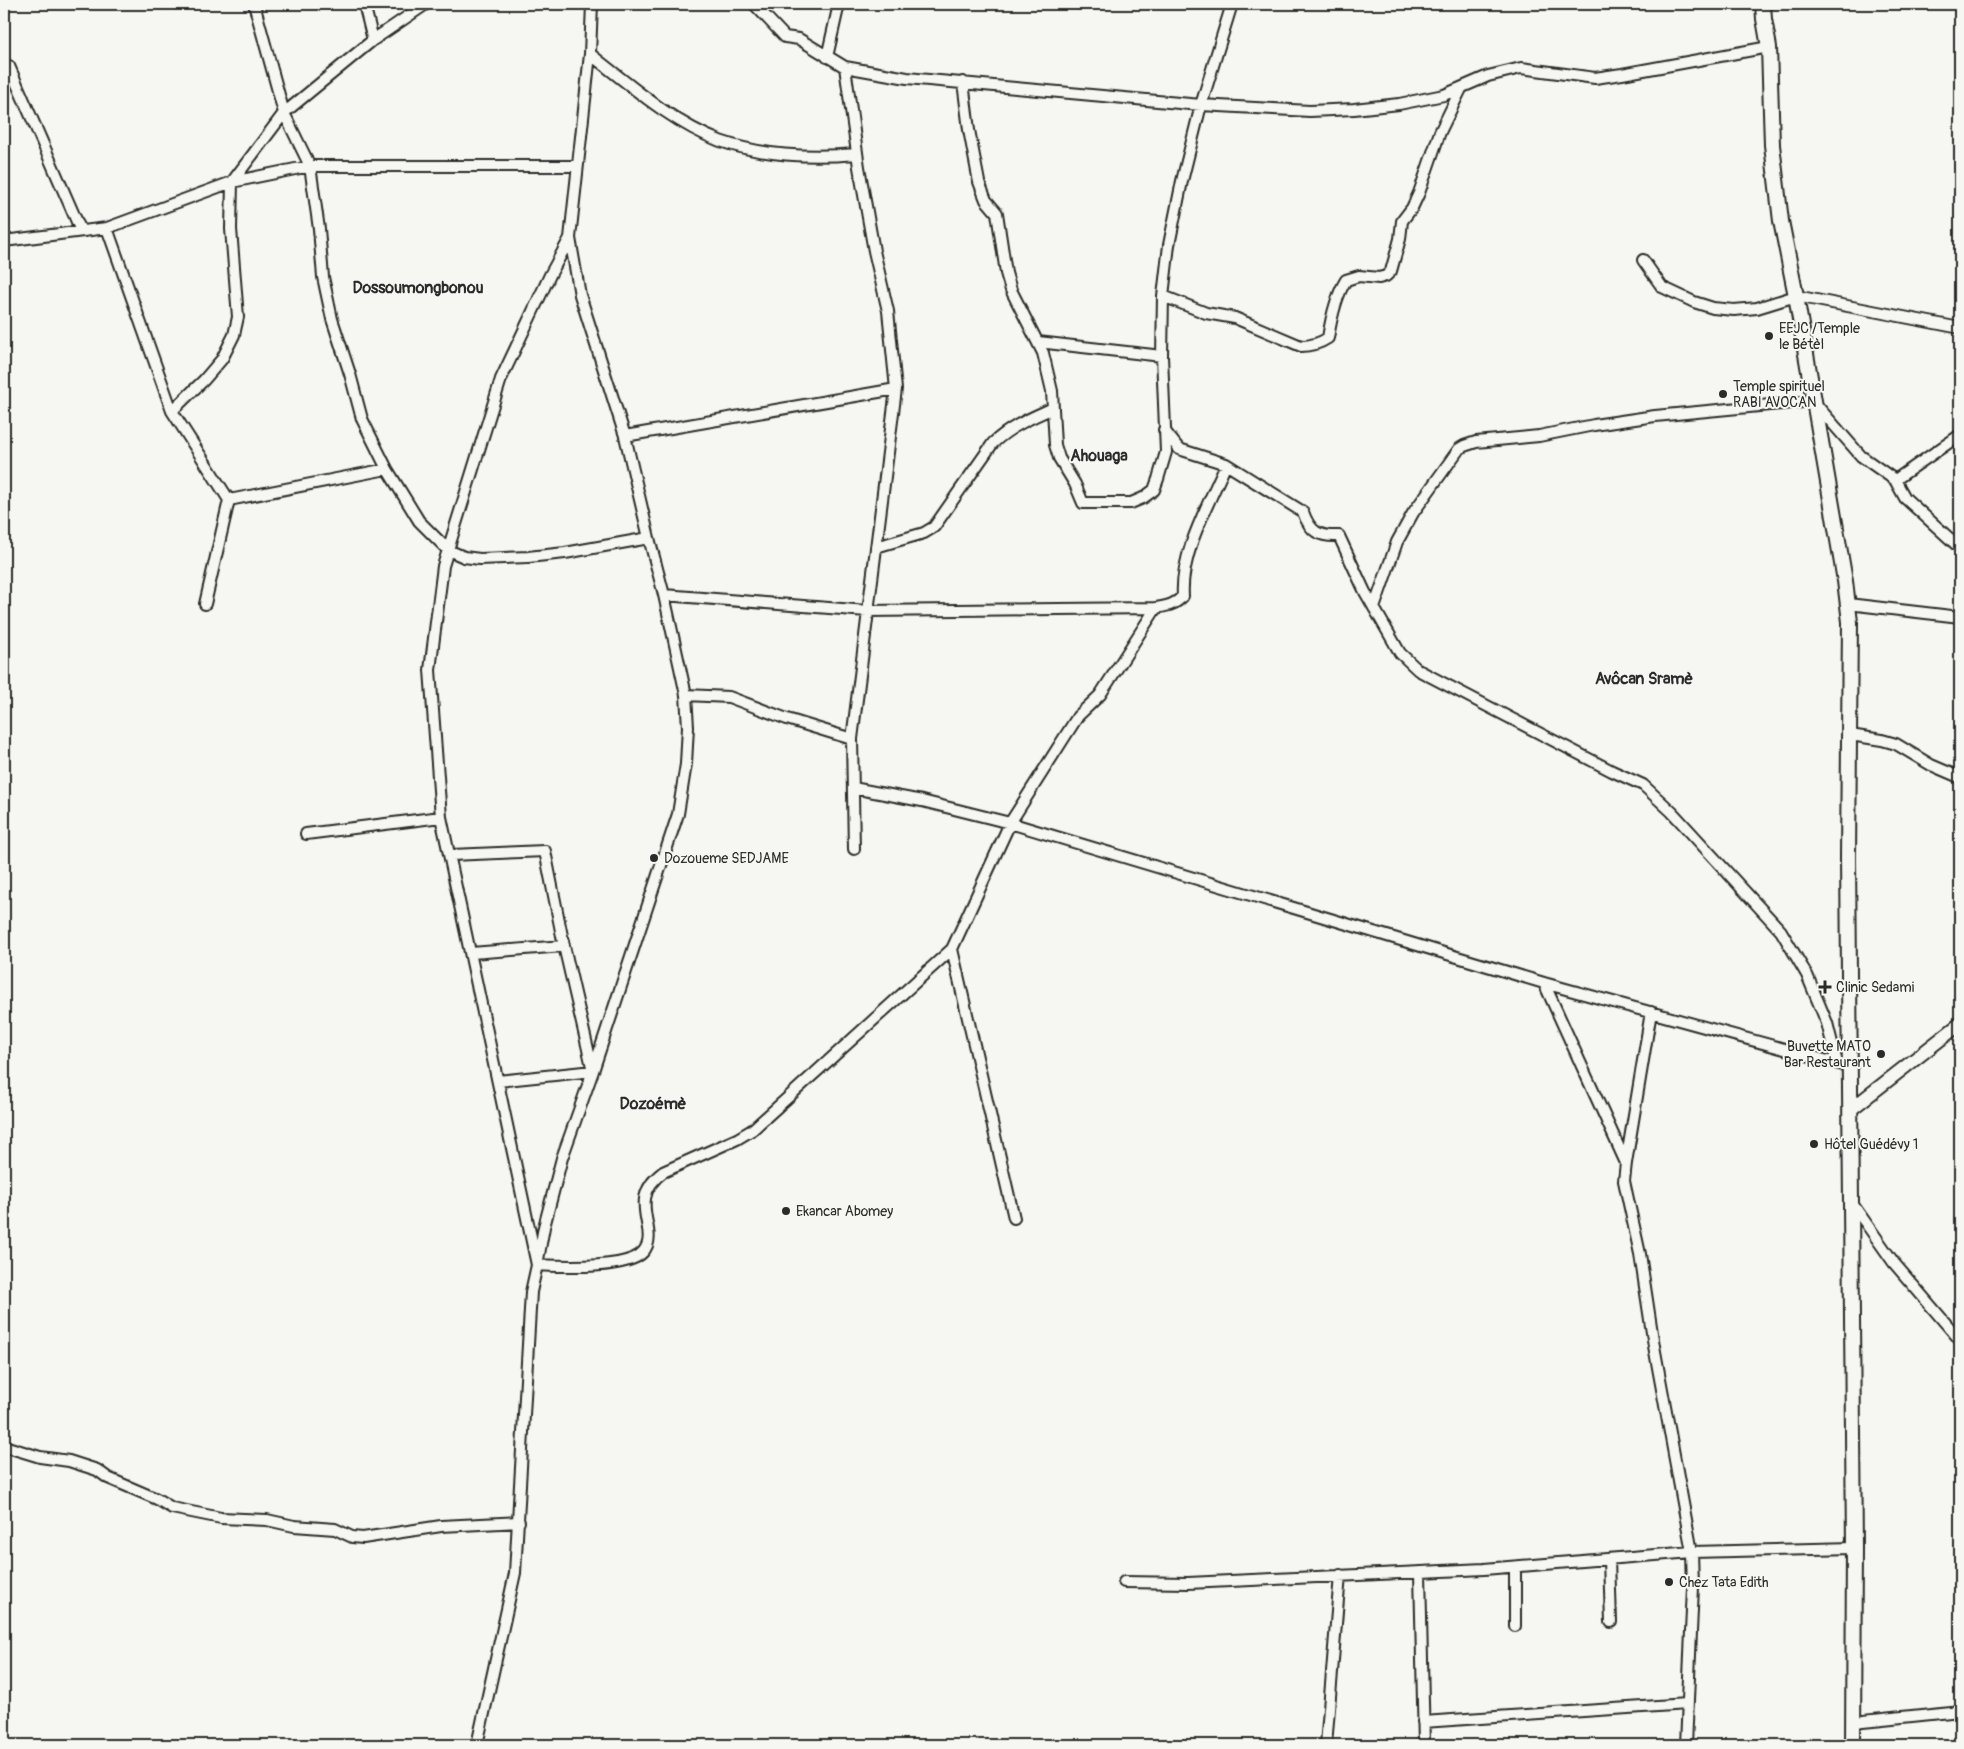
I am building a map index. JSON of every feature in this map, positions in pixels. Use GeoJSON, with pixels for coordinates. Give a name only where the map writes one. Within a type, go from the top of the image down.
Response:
{"type":"FeatureCollection","features":[{"type":"Feature","properties":{"kind":"main road"},"geometry":{"type":"LineString","coordinates":[[1763,4],[1769,47],[1772,145],[1781,221],[1796,296],[1848,604],[1850,735],[1843,1065],[1850,1110],[1854,1548],[1853,1745]]}},
{"type":"Feature","properties":{"kind":"street"},"geometry":{"type":"LineString","coordinates":[[254,4],[284,113],[310,166],[319,229],[323,277],[332,319],[362,419],[388,469],[419,521],[448,550],[464,557],[472,558],[528,558],[598,549],[649,538]]}},
{"type":"Feature","properties":{"kind":"street"},"geometry":{"type":"LineString","coordinates":[[364,4],[373,40]]}},
{"type":"Feature","properties":{"kind":"street"},"geometry":{"type":"LineString","coordinates":[[172,411],[204,380],[222,359],[234,335],[238,317],[231,229],[232,182],[284,113],[373,40],[426,4]]}},
{"type":"Feature","properties":{"kind":"street"},"geometry":{"type":"LineString","coordinates":[[477,1745],[515,1573],[531,1292],[544,1227],[562,1158],[593,1071],[678,814],[686,764],[688,727],[686,695],[664,595],[625,436],[580,295],[570,238],[590,54],[592,4]]}},
{"type":"Feature","properties":{"kind":"street"},"geometry":{"type":"LineString","coordinates":[[754,4],[785,38],[798,39],[845,67],[907,78],[1202,105],[1310,110],[1354,109],[1420,100],[1461,88],[1488,76],[1521,68],[1594,78],[1769,47]]}},
{"type":"Feature","properties":{"kind":"street"},"geometry":{"type":"LineString","coordinates":[[827,57],[839,4]]}},
{"type":"Feature","properties":{"kind":"street"},"geometry":{"type":"LineString","coordinates":[[963,82],[968,130],[979,182],[986,200],[997,213],[1006,273],[1012,290],[1038,342],[1048,369],[1052,391],[1055,445],[1059,458],[1075,484],[1083,503],[1130,503],[1143,498],[1154,490],[1166,452],[1162,356],[1163,296],[1169,245],[1182,181],[1232,4]]}},
{"type":"Feature","properties":{"kind":"street"},"geometry":{"type":"LineString","coordinates":[[590,54],[655,104],[692,127],[721,141],[749,148],[800,156],[824,157],[857,154]]}},
{"type":"Feature","properties":{"kind":"street"},"geometry":{"type":"LineString","coordinates":[[9,66],[81,230]]}},
{"type":"Feature","properties":{"kind":"street"},"geometry":{"type":"LineString","coordinates":[[845,67],[857,154],[874,251],[888,311],[896,389],[852,739],[854,849]]}},
{"type":"Feature","properties":{"kind":"street"},"geometry":{"type":"LineString","coordinates":[[1163,296],[1206,313],[1243,321],[1301,346],[1321,343],[1328,338],[1330,326],[1346,280],[1359,276],[1379,278],[1386,276],[1391,271],[1400,240],[1402,221],[1412,208],[1419,193],[1440,132],[1461,88]]}},
{"type":"Feature","properties":{"kind":"street"},"geometry":{"type":"LineString","coordinates":[[4,241],[107,228],[232,182],[310,166],[577,166]]}},
{"type":"Feature","properties":{"kind":"street"},"geometry":{"type":"LineString","coordinates":[[107,228],[172,411],[229,500],[205,604]]}},
{"type":"Feature","properties":{"kind":"street"},"geometry":{"type":"LineString","coordinates":[[537,1265],[442,817],[430,670],[443,566],[501,379],[550,275],[570,238]]}},
{"type":"Feature","properties":{"kind":"street"},"geometry":{"type":"LineString","coordinates":[[1643,260],[1662,287],[1694,302],[1714,308],[1734,310],[1757,308],[1796,296],[1960,328]]}},
{"type":"Feature","properties":{"kind":"street"},"geometry":{"type":"LineString","coordinates":[[1038,342],[1162,356]]}},
{"type":"Feature","properties":{"kind":"street"},"geometry":{"type":"LineString","coordinates":[[625,436],[896,389]]}},
{"type":"Feature","properties":{"kind":"street"},"geometry":{"type":"LineString","coordinates":[[1374,608],[1394,551],[1413,513],[1454,456],[1464,446],[1476,442],[1548,434],[1655,416],[1813,401],[1862,456],[1895,480],[1906,498],[1960,548]]}},
{"type":"Feature","properties":{"kind":"street"},"geometry":{"type":"LineString","coordinates":[[876,547],[924,533],[934,527],[993,443],[1005,432],[1053,408]]}},
{"type":"Feature","properties":{"kind":"street"},"geometry":{"type":"LineString","coordinates":[[1164,429],[1179,449],[1226,464],[1303,512],[1308,525],[1324,537],[1339,536],[1374,608],[1400,653],[1418,670],[1644,785],[1672,812],[1780,931],[1807,975],[1843,1065]]}},
{"type":"Feature","properties":{"kind":"street"},"geometry":{"type":"LineString","coordinates":[[1895,480],[1960,435]]}},
{"type":"Feature","properties":{"kind":"street"},"geometry":{"type":"LineString","coordinates":[[664,595],[867,611],[1156,608],[1170,605],[1178,602],[1183,596],[1182,582],[1191,546],[1226,464]]}},
{"type":"Feature","properties":{"kind":"street"},"geometry":{"type":"LineString","coordinates":[[229,500],[388,469]]}},
{"type":"Feature","properties":{"kind":"street"},"geometry":{"type":"LineString","coordinates":[[1848,604],[1960,617]]}},
{"type":"Feature","properties":{"kind":"street"},"geometry":{"type":"LineString","coordinates":[[537,1265],[596,1266],[642,1254],[648,1240],[644,1198],[654,1178],[752,1130],[952,949],[1010,823],[1078,716],[1100,695],[1156,608]]}},
{"type":"Feature","properties":{"kind":"street"},"geometry":{"type":"LineString","coordinates":[[686,695],[729,697],[788,719],[852,739]]}},
{"type":"Feature","properties":{"kind":"street"},"geometry":{"type":"LineString","coordinates":[[1850,735],[1896,744],[1959,778]]}},
{"type":"Feature","properties":{"kind":"street"},"geometry":{"type":"LineString","coordinates":[[853,788],[922,800],[1010,823],[1544,983],[1843,1065]]}},
{"type":"Feature","properties":{"kind":"street"},"geometry":{"type":"LineString","coordinates":[[306,834],[442,817]]}},
{"type":"Feature","properties":{"kind":"street"},"geometry":{"type":"LineString","coordinates":[[451,855],[544,852],[593,1071]]}},
{"type":"Feature","properties":{"kind":"street"},"geometry":{"type":"LineString","coordinates":[[472,953],[564,946]]}},
{"type":"Feature","properties":{"kind":"street"},"geometry":{"type":"LineString","coordinates":[[952,949],[1014,1218]]}},
{"type":"Feature","properties":{"kind":"street"},"geometry":{"type":"LineString","coordinates":[[1544,983],[1626,1162]]}},
{"type":"Feature","properties":{"kind":"street"},"geometry":{"type":"LineString","coordinates":[[1650,1012],[1624,1181],[1640,1254],[1654,1346],[1692,1552],[1693,1587],[1686,1745]]}},
{"type":"Feature","properties":{"kind":"street"},"geometry":{"type":"LineString","coordinates":[[1850,1110],[1960,1024]]}},
{"type":"Feature","properties":{"kind":"street"},"geometry":{"type":"LineString","coordinates":[[498,1080],[593,1071]]}},
{"type":"Feature","properties":{"kind":"street"},"geometry":{"type":"LineString","coordinates":[[1851,1202],[1894,1263],[1960,1340]]}},
{"type":"Feature","properties":{"kind":"street"},"geometry":{"type":"LineString","coordinates":[[4,1446],[40,1457],[98,1470],[117,1482],[157,1499],[172,1508],[221,1518],[267,1520],[294,1526],[335,1529],[352,1538],[441,1526],[519,1522]]}},
{"type":"Feature","properties":{"kind":"street"},"geometry":{"type":"LineString","coordinates":[[1124,1582],[1188,1584],[1515,1567],[1692,1552],[1854,1548]]}},
{"type":"Feature","properties":{"kind":"street"},"geometry":{"type":"LineString","coordinates":[[1609,1559],[1611,1622]]}},
{"type":"Feature","properties":{"kind":"street"},"geometry":{"type":"LineString","coordinates":[[1515,1567],[1515,1626]]}},
{"type":"Feature","properties":{"kind":"street"},"geometry":{"type":"LineString","coordinates":[[1420,1573],[1424,1745]]}},
{"type":"Feature","properties":{"kind":"street"},"geometry":{"type":"LineString","coordinates":[[1326,1745],[1340,1576]]}},
{"type":"Feature","properties":{"kind":"street"},"geometry":{"type":"LineString","coordinates":[[1423,1722],[1687,1704]]}},
{"type":"Feature","properties":{"kind":"street"},"geometry":{"type":"LineString","coordinates":[[1854,1722],[1960,1711]]}},
{"type":"Feature","properties":{"kind":"place","name":"EEJC /Temple le Bétèl"},"geometry":{"type":"Point","coordinates":[1769,336]}},
{"type":"Feature","properties":{"kind":"place","name":"Temple spirituel RABI AVOCAN"},"geometry":{"type":"Point","coordinates":[1723,394]}},
{"type":"Feature","properties":{"kind":"place","name":"Dozoueme SEDJAME"},"geometry":{"type":"Point","coordinates":[654,858]}},
{"type":"Feature","properties":{"kind":"place","name":"Clinic Sedami"},"geometry":{"type":"Point","coordinates":[1825,987]}},
{"type":"Feature","properties":{"kind":"place","name":"Buvette MATO Bar Restaurant"},"geometry":{"type":"Point","coordinates":[1881,1054]}},
{"type":"Feature","properties":{"kind":"place","name":"Hôtel Guédévy 1"},"geometry":{"type":"Point","coordinates":[1814,1144]}},
{"type":"Feature","properties":{"kind":"place","name":"Ekancar Abomey"},"geometry":{"type":"Point","coordinates":[786,1211]}},
{"type":"Feature","properties":{"kind":"place","name":"Chez Tata Edith"},"geometry":{"type":"Point","coordinates":[1669,1582]}},
{"type":"Feature","properties":{"kind":"district","name":"Dossoumongbonou"},"geometry":{"type":"Point","coordinates":[418,288]}},
{"type":"Feature","properties":{"kind":"district","name":"Ahouaga"},"geometry":{"type":"Point","coordinates":[1099,456]}},
{"type":"Feature","properties":{"kind":"district","name":"Avôcan Sramè"},"geometry":{"type":"Point","coordinates":[1644,679]}},
{"type":"Feature","properties":{"kind":"district","name":"Dozoémè"},"geometry":{"type":"Point","coordinates":[653,1104]}}]}
